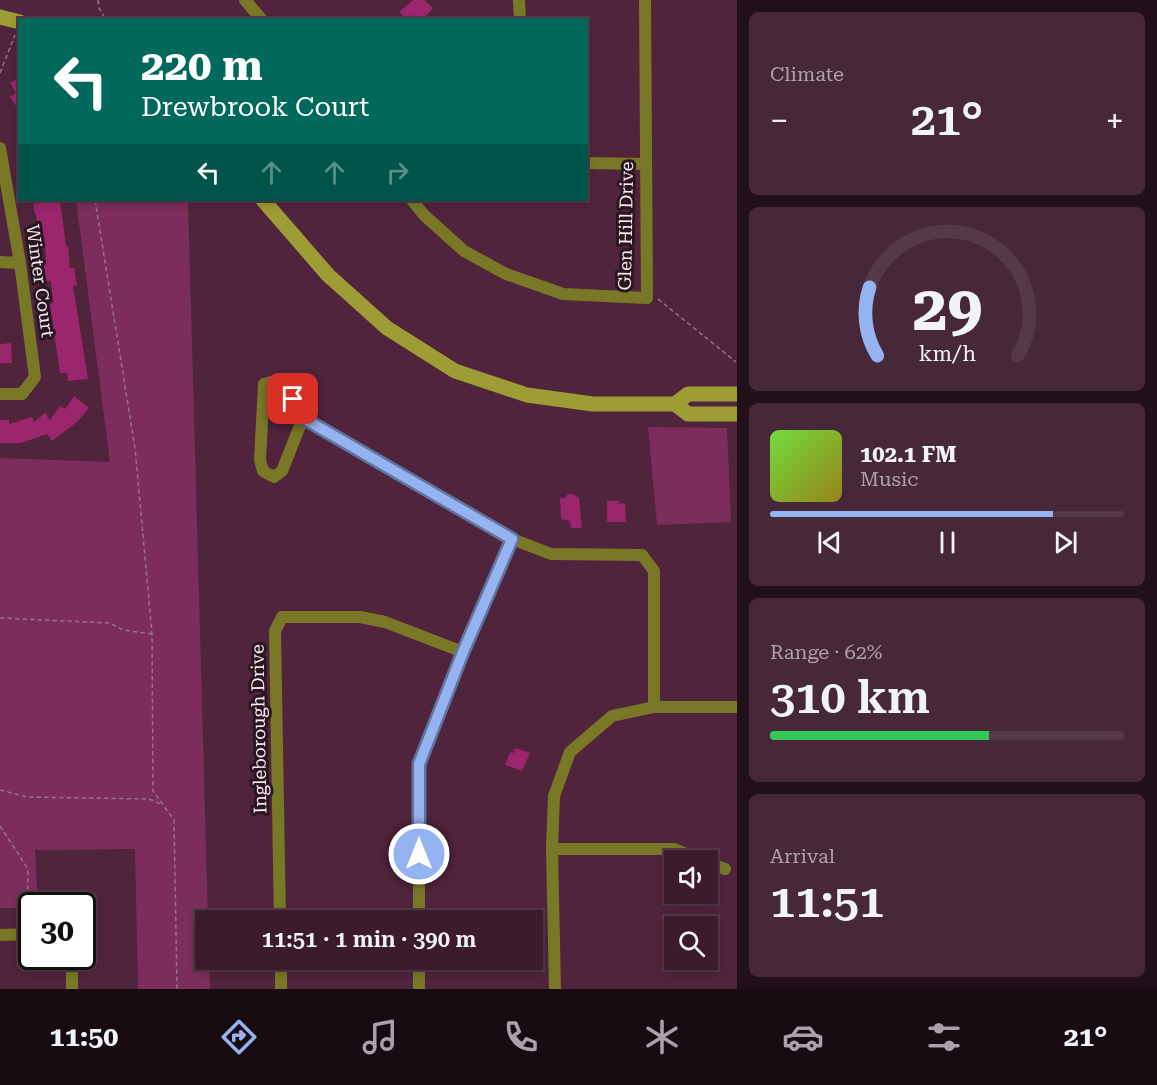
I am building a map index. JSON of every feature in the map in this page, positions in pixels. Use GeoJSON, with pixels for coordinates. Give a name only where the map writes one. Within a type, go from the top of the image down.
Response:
{"type":"FeatureCollection","features":[{"type":"Feature","properties":{"kind":"main road"},"geometry":{"type":"LineString","coordinates":[[0,17],[17,27]]}},
{"type":"Feature","properties":{"kind":"main road"},"geometry":{"type":"LineString","coordinates":[[263,201],[328,275],[387,328],[455,371],[527,395],[593,404],[675,404],[688,394],[737,394]]}},
{"type":"Feature","properties":{"kind":"main road"},"geometry":{"type":"LineString","coordinates":[[675,404],[688,414],[737,414]]}},
{"type":"Feature","properties":{"kind":"street"},"geometry":{"type":"LineString","coordinates":[[245,0],[260,18]]}},
{"type":"Feature","properties":{"kind":"street"},"geometry":{"type":"LineString","coordinates":[[519,0],[519,18]]}},
{"type":"Feature","properties":{"kind":"street","name":"Glen Hill Drive"},"geometry":{"type":"LineString","coordinates":[[413,201],[424,215],[464,251],[506,274],[563,294],[647,298],[645,0]]}},
{"type":"Feature","properties":{"kind":"street","name":"Winter Court"},"geometry":{"type":"LineString","coordinates":[[0,147],[20,262],[35,377],[22,393],[0,394]]}},
{"type":"Feature","properties":{"kind":"street"},"geometry":{"type":"LineString","coordinates":[[588,163],[645,164]]}},
{"type":"Feature","properties":{"kind":"street"},"geometry":{"type":"LineString","coordinates":[[0,262],[20,262]]}},
{"type":"Feature","properties":{"kind":"street"},"geometry":{"type":"LineString","coordinates":[[303,418],[282,471],[274,477],[263,471],[260,460],[264,384],[282,379],[303,418],[512,539],[551,554],[642,555],[654,571],[654,707]]}},
{"type":"Feature","properties":{"kind":"street"},"geometry":{"type":"LineString","coordinates":[[419,910],[419,764],[463,652],[512,539]]}},
{"type":"Feature","properties":{"kind":"street","name":"Ingleborough Drive"},"geometry":{"type":"LineString","coordinates":[[280,910],[276,631],[282,617],[360,617],[385,622],[463,652]]}},
{"type":"Feature","properties":{"kind":"street"},"geometry":{"type":"LineString","coordinates":[[555,989],[552,849],[554,796],[570,752],[612,716],[654,707],[737,707]]}},
{"type":"Feature","properties":{"kind":"street"},"geometry":{"type":"LineString","coordinates":[[552,849],[676,850]]}},
{"type":"Feature","properties":{"kind":"street"},"geometry":{"type":"LineString","coordinates":[[718,866],[725,869]]}},
{"type":"Feature","properties":{"kind":"street"},"geometry":{"type":"LineString","coordinates":[[0,934],[18,934]]}},
{"type":"Feature","properties":{"kind":"street"},"geometry":{"type":"LineString","coordinates":[[72,970],[72,989]]}},
{"type":"Feature","properties":{"kind":"street"},"geometry":{"type":"LineString","coordinates":[[281,970],[282,989]]}},
{"type":"Feature","properties":{"kind":"street"},"geometry":{"type":"LineString","coordinates":[[419,970],[419,989]]}},
{"type":"Feature","properties":{"kind":"path"},"geometry":{"type":"LineString","coordinates":[[98,0],[99,8],[105,18]]}},
{"type":"Feature","properties":{"kind":"path"},"geometry":{"type":"LineString","coordinates":[[0,73],[17,27]]}},
{"type":"Feature","properties":{"kind":"path"},"geometry":{"type":"LineString","coordinates":[[95,201],[135,448],[152,634],[153,791],[174,820],[177,989]]}},
{"type":"Feature","properties":{"kind":"path"},"geometry":{"type":"LineString","coordinates":[[646,289],[736,362]]}},
{"type":"Feature","properties":{"kind":"path"},"geometry":{"type":"LineString","coordinates":[[0,618],[110,623],[123,630],[152,634]]}},
{"type":"Feature","properties":{"kind":"path"},"geometry":{"type":"LineString","coordinates":[[0,790],[27,797],[148,799],[162,804]]}},
{"type":"Feature","properties":{"kind":"path"},"geometry":{"type":"LineString","coordinates":[[1,828],[25,864],[28,872],[28,892]]}},
{"type":"Feature","properties":{"kind":"shaded area"},"geometry":{"type":"Polygon","coordinates":[[[76,201],[188,201],[208,910],[195,910],[195,970],[209,970],[210,989],[138,989],[135,849],[35,850],[37,892],[18,892],[18,908],[0,908],[0,458],[110,462],[76,201]]]}},
{"type":"Feature","properties":{"kind":"shaded area"},"geometry":{"type":"Polygon","coordinates":[[[648,427],[727,428],[731,522],[657,525],[648,427]]]}},
{"type":"Feature","properties":{"kind":"building"},"geometry":{"type":"Polygon","coordinates":[[[413,0],[424,0],[433,8],[424,18],[414,18],[412,15],[405,18],[399,12],[413,0]]]}},
{"type":"Feature","properties":{"kind":"building"},"geometry":{"type":"Polygon","coordinates":[[[18,78],[18,109],[10,97],[16,93],[10,83],[18,78]]]}},
{"type":"Feature","properties":{"kind":"building"},"geometry":{"type":"Polygon","coordinates":[[[60,201],[70,268],[74,268],[77,285],[73,286],[88,379],[68,381],[67,373],[60,373],[50,304],[53,303],[51,281],[46,281],[42,258],[46,258],[44,235],[38,236],[33,204],[60,201]]]}},
{"type":"Feature","properties":{"kind":"building"},"geometry":{"type":"Polygon","coordinates":[[[11,343],[12,363],[0,363],[0,344],[11,343]]]}},
{"type":"Feature","properties":{"kind":"building"},"geometry":{"type":"Polygon","coordinates":[[[74,396],[89,408],[77,422],[52,441],[47,434],[21,443],[0,443],[0,420],[9,420],[9,424],[32,417],[34,422],[45,413],[50,420],[60,406],[65,409],[74,396]]]}},
{"type":"Feature","properties":{"kind":"building"},"geometry":{"type":"Polygon","coordinates":[[[568,494],[579,498],[582,528],[571,528],[570,521],[561,519],[560,498],[565,498],[568,494]]]}},
{"type":"Feature","properties":{"kind":"building"},"geometry":{"type":"Polygon","coordinates":[[[607,501],[625,503],[626,522],[607,522],[607,501]]]}},
{"type":"Feature","properties":{"kind":"building"},"geometry":{"type":"Polygon","coordinates":[[[515,748],[530,753],[522,771],[505,765],[510,752],[514,753],[515,748]]]}},
{"type":"Feature","properties":{"kind":"route"},"geometry":{"type":"LineString","coordinates":[[293,399],[303,418],[512,539],[463,652],[419,764],[419,854]]}}]}
